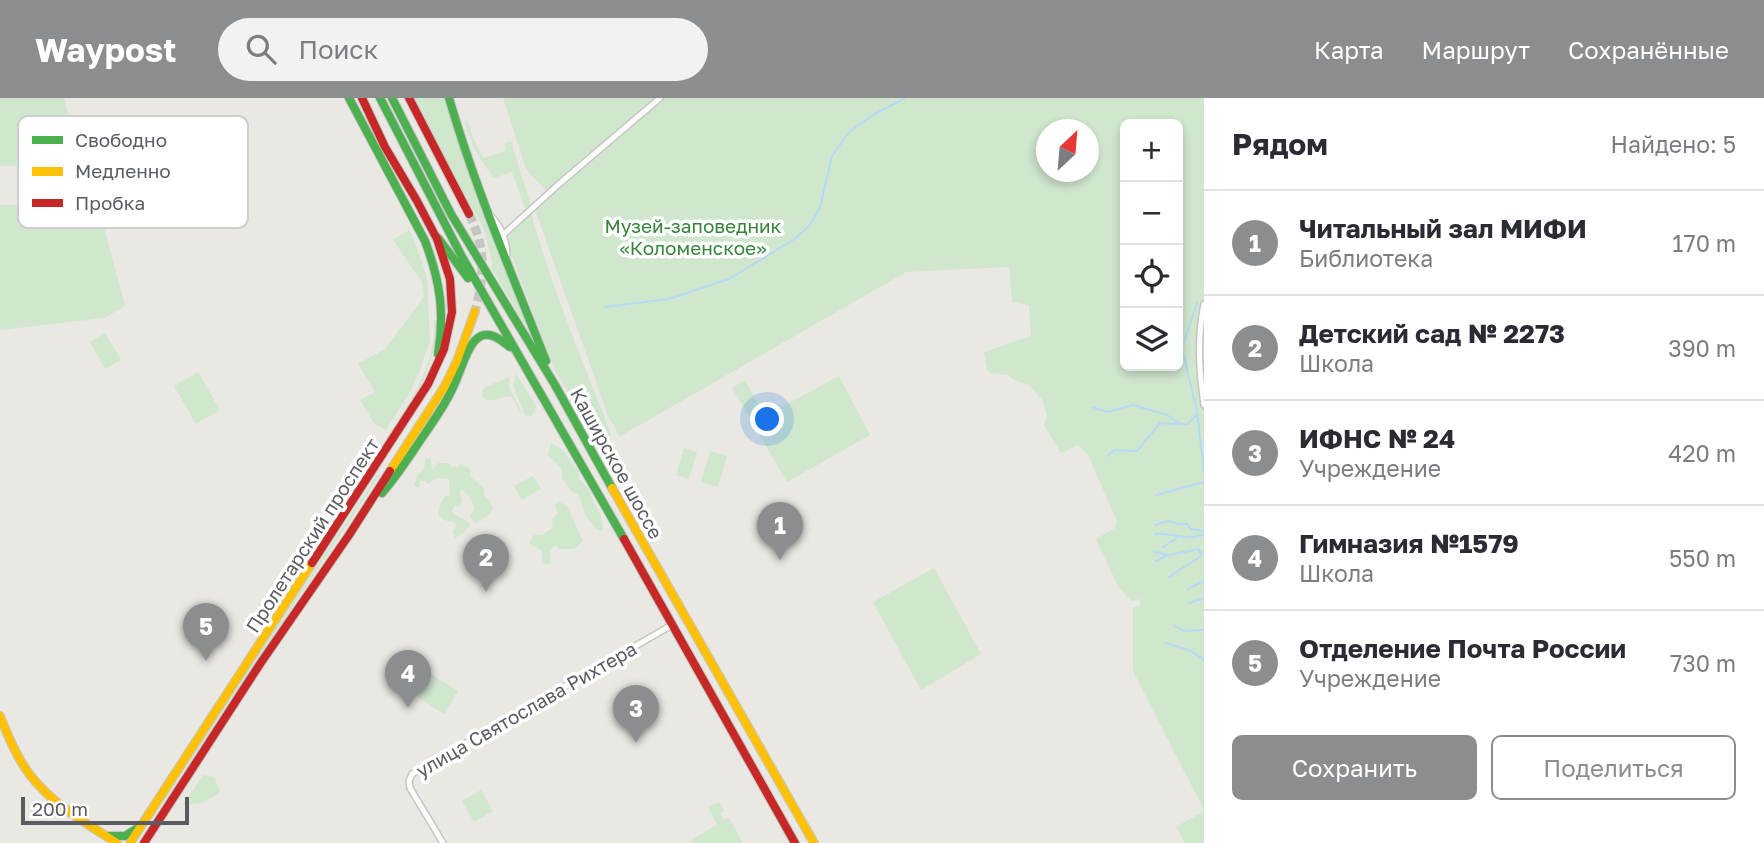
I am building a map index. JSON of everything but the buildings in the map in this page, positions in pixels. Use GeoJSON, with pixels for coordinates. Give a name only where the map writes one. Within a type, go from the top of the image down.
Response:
{"type":"FeatureCollection","features":[{"type":"Feature","properties":{"kind":"main road"},"geometry":{"type":"LineString","coordinates":[[349,98],[425,241],[439,279],[443,324],[439,354],[431,380]]}},
{"type":"Feature","properties":{"kind":"main road"},"geometry":{"type":"LineString","coordinates":[[362,98],[383,144],[430,226],[490,307]]}},
{"type":"Feature","properties":{"kind":"main road","name":"Каширское шоссе"},"geometry":{"type":"LineString","coordinates":[[380,98],[454,243],[795,843]]}},
{"type":"Feature","properties":{"kind":"main road","name":"Каширское шоссе"},"geometry":{"type":"LineString","coordinates":[[392,98],[451,214],[555,385],[814,843]]}},
{"type":"Feature","properties":{"kind":"main road"},"geometry":{"type":"LineString","coordinates":[[409,98],[469,214]]}},
{"type":"Feature","properties":{"kind":"main road"},"geometry":{"type":"LineString","coordinates":[[449,98],[487,211],[555,385]]}},
{"type":"Feature","properties":{"kind":"main road","name":"Пролетарский проспект"},"geometry":{"type":"LineString","coordinates":[[130,843],[338,526],[441,360],[447,344],[453,301],[444,260],[430,226]]}},
{"type":"Feature","properties":{"kind":"main road","name":"Пролетарский проспект"},"geometry":{"type":"LineString","coordinates":[[145,843],[445,386],[475,311]]}},
{"type":"Feature","properties":{"kind":"main road"},"geometry":{"type":"LineString","coordinates":[[366,509],[395,478],[443,405],[477,337],[485,335],[499,338],[521,359]]}},
{"type":"Feature","properties":{"kind":"main road"},"geometry":{"type":"LineString","coordinates":[[0,716],[31,776],[49,796],[71,814],[117,843]]}},
{"type":"Feature","properties":{"kind":"main road"},"geometry":{"type":"LineString","coordinates":[[108,839],[127,836],[141,826]]}},
{"type":"Feature","properties":{"kind":"street"},"geometry":{"type":"LineString","coordinates":[[503,235],[660,98]]}},
{"type":"Feature","properties":{"kind":"street"},"geometry":{"type":"LineString","coordinates":[[487,211],[503,235],[507,265]]}},
{"type":"Feature","properties":{"kind":"street"},"geometry":{"type":"LineString","coordinates":[[1204,304],[1199,350],[1204,405]]}},
{"type":"Feature","properties":{"kind":"street","name":"улица Святослава Рихтера"},"geometry":{"type":"LineString","coordinates":[[443,843],[410,788],[412,774],[672,625]]}},
{"type":"Feature","properties":{"kind":"green space"},"geometry":{"type":"Polygon","coordinates":[[[0,98],[64,98],[69,116],[18,116],[18,166],[0,166],[0,98]]]}},
{"type":"Feature","properties":{"kind":"green space"},"geometry":{"type":"Polygon","coordinates":[[[414,98],[444,98],[481,209],[526,322],[524,323],[491,267],[493,265],[483,227],[414,98]]]}},
{"type":"Feature","properties":{"kind":"green space","name":"Музей-заповедник «Коломенское»"},"geometry":{"type":"Polygon","coordinates":[[[503,98],[1204,98],[1204,810],[1133,671],[1133,608],[1141,605],[1140,599],[1131,601],[1118,586],[1096,539],[1115,528],[1117,521],[1087,453],[1078,445],[1061,453],[1044,425],[1047,416],[1043,401],[1029,385],[1008,375],[987,370],[984,352],[1031,336],[1029,305],[1012,302],[1009,267],[906,272],[619,437],[610,421],[537,215],[536,209],[550,195],[526,169],[503,98]]]}},
{"type":"Feature","properties":{"kind":"green space"},"geometry":{"type":"Polygon","coordinates":[[[467,120],[483,158],[506,151],[504,143],[511,141],[531,206],[525,208],[512,172],[494,178],[488,171],[473,145],[465,122],[467,120]]]}},
{"type":"Feature","properties":{"kind":"green space"},"geometry":{"type":"Polygon","coordinates":[[[0,205],[18,205],[18,228],[104,228],[125,306],[104,318],[0,330],[0,205]]]}},
{"type":"Feature","properties":{"kind":"green space"},"geometry":{"type":"Polygon","coordinates":[[[531,213],[558,297],[611,434],[608,440],[596,438],[554,369],[507,243],[512,232],[531,213]]]}},
{"type":"Feature","properties":{"kind":"green space"},"geometry":{"type":"Polygon","coordinates":[[[409,230],[427,278],[430,340],[411,391],[386,430],[374,423],[360,400],[375,392],[358,364],[385,349],[424,297],[422,282],[393,240],[409,230]]]}},
{"type":"Feature","properties":{"kind":"green space"},"geometry":{"type":"Polygon","coordinates":[[[434,320],[438,320],[429,367],[410,405],[390,434],[427,366],[433,343],[434,320]]]}},
{"type":"Feature","properties":{"kind":"green space"},"geometry":{"type":"Polygon","coordinates":[[[105,333],[121,360],[105,369],[90,342],[105,333]]]}},
{"type":"Feature","properties":{"kind":"green space"},"geometry":{"type":"Polygon","coordinates":[[[198,372],[220,410],[196,424],[174,386],[198,372]]]}},
{"type":"Feature","properties":{"kind":"green space"},"geometry":{"type":"Polygon","coordinates":[[[516,374],[536,406],[531,416],[525,415],[513,385],[516,374]]]}},
{"type":"Feature","properties":{"kind":"green space"},"geometry":{"type":"Polygon","coordinates":[[[839,376],[870,435],[787,482],[732,388],[745,380],[765,416],[839,376]]]}},
{"type":"Feature","properties":{"kind":"green space"},"geometry":{"type":"Polygon","coordinates":[[[510,377],[509,387],[521,412],[512,397],[490,400],[483,397],[482,391],[485,387],[510,377]]]}},
{"type":"Feature","properties":{"kind":"green space"},"geometry":{"type":"Polygon","coordinates":[[[551,443],[564,451],[578,470],[579,478],[590,491],[601,516],[603,530],[598,530],[585,515],[578,495],[571,491],[562,478],[562,469],[548,455],[551,443]]]}},
{"type":"Feature","properties":{"kind":"green space"},"geometry":{"type":"Polygon","coordinates":[[[684,448],[697,452],[689,479],[676,475],[684,448]]]}},
{"type":"Feature","properties":{"kind":"green space"},"geometry":{"type":"Polygon","coordinates":[[[710,451],[727,456],[718,487],[701,482],[710,451]]]}},
{"type":"Feature","properties":{"kind":"green space"},"geometry":{"type":"Polygon","coordinates":[[[430,458],[433,470],[438,463],[449,463],[452,467],[461,464],[471,470],[470,476],[482,487],[484,496],[493,509],[477,523],[473,522],[470,515],[474,510],[473,504],[462,490],[459,494],[461,505],[455,505],[452,511],[470,524],[465,532],[455,538],[453,532],[457,523],[444,520],[439,515],[443,498],[450,497],[449,479],[437,478],[428,484],[420,481],[419,487],[414,486],[425,459],[430,458]]]}},
{"type":"Feature","properties":{"kind":"green space"},"geometry":{"type":"Polygon","coordinates":[[[378,474],[380,475],[144,831],[142,829],[378,474]]]}},
{"type":"Feature","properties":{"kind":"green space"},"geometry":{"type":"Polygon","coordinates":[[[533,476],[541,489],[522,500],[514,486],[533,476]]]}},
{"type":"Feature","properties":{"kind":"green space"},"geometry":{"type":"Polygon","coordinates":[[[559,502],[567,506],[583,541],[574,549],[558,549],[556,545],[550,550],[551,561],[548,565],[543,563],[541,550],[529,543],[534,535],[542,535],[552,528],[553,518],[558,513],[555,505],[559,502]]]}},
{"type":"Feature","properties":{"kind":"green space"},"geometry":{"type":"Polygon","coordinates":[[[934,568],[981,654],[921,690],[873,602],[934,568]]]}},
{"type":"Feature","properties":{"kind":"green space"},"geometry":{"type":"Polygon","coordinates":[[[423,669],[458,691],[444,714],[409,691],[423,669]]]}},
{"type":"Feature","properties":{"kind":"green space"},"geometry":{"type":"Polygon","coordinates":[[[203,775],[215,777],[220,790],[218,794],[202,803],[183,805],[203,775]]]}},
{"type":"Feature","properties":{"kind":"green space"},"geometry":{"type":"Polygon","coordinates":[[[481,790],[493,811],[474,822],[462,801],[481,790]]]}},
{"type":"Feature","properties":{"kind":"green space"},"geometry":{"type":"Polygon","coordinates":[[[719,802],[724,811],[721,813],[723,820],[729,818],[743,843],[693,843],[691,840],[717,825],[708,807],[719,802]]]}},
{"type":"Feature","properties":{"kind":"green space"},"geometry":{"type":"Polygon","coordinates":[[[1204,811],[1204,843],[1185,843],[1176,827],[1204,811]]]}},
{"type":"Feature","properties":{"kind":"waterway"},"geometry":{"type":"LineString","coordinates":[[605,307],[669,299],[729,279],[796,238],[810,225],[820,208],[832,156],[849,132],[905,98]]}},
{"type":"Feature","properties":{"kind":"waterway"},"geometry":{"type":"LineString","coordinates":[[1197,303],[1182,348],[1197,412],[1204,471]]}},
{"type":"Feature","properties":{"kind":"waterway"},"geometry":{"type":"LineString","coordinates":[[1093,407],[1107,412],[1133,405],[1167,415],[1181,424],[1188,424],[1197,414]]}},
{"type":"Feature","properties":{"kind":"waterway"},"geometry":{"type":"LineString","coordinates":[[1108,456],[1114,450],[1137,451],[1160,423],[1178,424]]}},
{"type":"Feature","properties":{"kind":"waterway"},"geometry":{"type":"LineString","coordinates":[[1156,495],[1204,482]]}},
{"type":"Feature","properties":{"kind":"waterway"},"geometry":{"type":"LineString","coordinates":[[1155,525],[1168,521],[1187,524],[1191,529],[1204,531]]}},
{"type":"Feature","properties":{"kind":"waterway"},"geometry":{"type":"LineString","coordinates":[[1155,534],[1186,537],[1204,534]]}},
{"type":"Feature","properties":{"kind":"waterway"},"geometry":{"type":"LineString","coordinates":[[1163,547],[1177,538]]}},
{"type":"Feature","properties":{"kind":"waterway"},"geometry":{"type":"LineString","coordinates":[[1154,552],[1169,555],[1199,549],[1200,553],[1204,552]]}},
{"type":"Feature","properties":{"kind":"waterway"},"geometry":{"type":"LineString","coordinates":[[1169,577],[1201,556],[1200,553]]}},
{"type":"Feature","properties":{"kind":"waterway"},"geometry":{"type":"LineString","coordinates":[[1156,561],[1168,555]]}},
{"type":"Feature","properties":{"kind":"waterway"},"geometry":{"type":"LineString","coordinates":[[1188,589],[1204,581]]}},
{"type":"Feature","properties":{"kind":"waterway"},"geometry":{"type":"LineString","coordinates":[[1189,603],[1204,598]]}},
{"type":"Feature","properties":{"kind":"waterway"},"geometry":{"type":"LineString","coordinates":[[1175,626],[1184,631],[1204,630]]}},
{"type":"Feature","properties":{"kind":"waterway"},"geometry":{"type":"LineString","coordinates":[[1165,643],[1191,652],[1204,661]]}},
{"type":"Feature","properties":{"kind":"tunnel"},"geometry":{"type":"LineString","coordinates":[[469,214],[479,238],[482,261],[481,285],[475,311]]}},
{"type":"Feature","properties":{"kind":"traffic: fast"},"geometry":{"type":"LineString","coordinates":[[349,98],[425,241],[438,283],[441,310],[438,354]]}},
{"type":"Feature","properties":{"kind":"traffic: fast"},"geometry":{"type":"LineString","coordinates":[[380,98],[461,255],[624,539]]}},
{"type":"Feature","properties":{"kind":"traffic: fast"},"geometry":{"type":"LineString","coordinates":[[392,98],[451,214],[555,385],[612,488]]}},
{"type":"Feature","properties":{"kind":"traffic: fast"},"geometry":{"type":"LineString","coordinates":[[449,98],[482,198],[546,361]]}},
{"type":"Feature","properties":{"kind":"traffic: fast"},"geometry":{"type":"LineString","coordinates":[[438,238],[468,278]]}},
{"type":"Feature","properties":{"kind":"traffic: fast"},"geometry":{"type":"LineString","coordinates":[[382,493],[442,408],[473,343],[481,336],[489,335],[510,347]]}},
{"type":"Feature","properties":{"kind":"traffic: fast"},"geometry":{"type":"LineString","coordinates":[[109,836],[125,836],[138,828]]}},
{"type":"Feature","properties":{"kind":"traffic: slow"},"geometry":{"type":"LineString","coordinates":[[390,471],[445,386],[475,311]]}},
{"type":"Feature","properties":{"kind":"traffic: slow"},"geometry":{"type":"LineString","coordinates":[[612,488],[814,843]]}},
{"type":"Feature","properties":{"kind":"traffic: slow"},"geometry":{"type":"LineString","coordinates":[[130,843],[312,563]]}},
{"type":"Feature","properties":{"kind":"traffic: slow"},"geometry":{"type":"LineString","coordinates":[[0,716],[21,761],[39,786],[71,813],[117,843]]}},
{"type":"Feature","properties":{"kind":"traffic: jam"},"geometry":{"type":"LineString","coordinates":[[312,563],[428,384],[444,349],[452,312],[450,279],[437,239],[385,147],[362,98]]}},
{"type":"Feature","properties":{"kind":"traffic: jam"},"geometry":{"type":"LineString","coordinates":[[409,98],[469,214]]}},
{"type":"Feature","properties":{"kind":"traffic: jam"},"geometry":{"type":"LineString","coordinates":[[144,843],[390,471]]}},
{"type":"Feature","properties":{"kind":"traffic: jam"},"geometry":{"type":"LineString","coordinates":[[624,539],[795,843]]}},
{"type":"Feature","properties":{"kind":"place","name":"Читальный зал МИФИ"},"geometry":{"type":"Point","coordinates":[780,560]}},
{"type":"Feature","properties":{"kind":"place","name":"Детский сад № 2273"},"geometry":{"type":"Point","coordinates":[486,592]}},
{"type":"Feature","properties":{"kind":"place","name":"Отделение Почта России"},"geometry":{"type":"Point","coordinates":[206,661]}},
{"type":"Feature","properties":{"kind":"place","name":"Гимназия №1579"},"geometry":{"type":"Point","coordinates":[408,708]}},
{"type":"Feature","properties":{"kind":"place","name":"ИФНС № 24"},"geometry":{"type":"Point","coordinates":[636,743]}}]}
